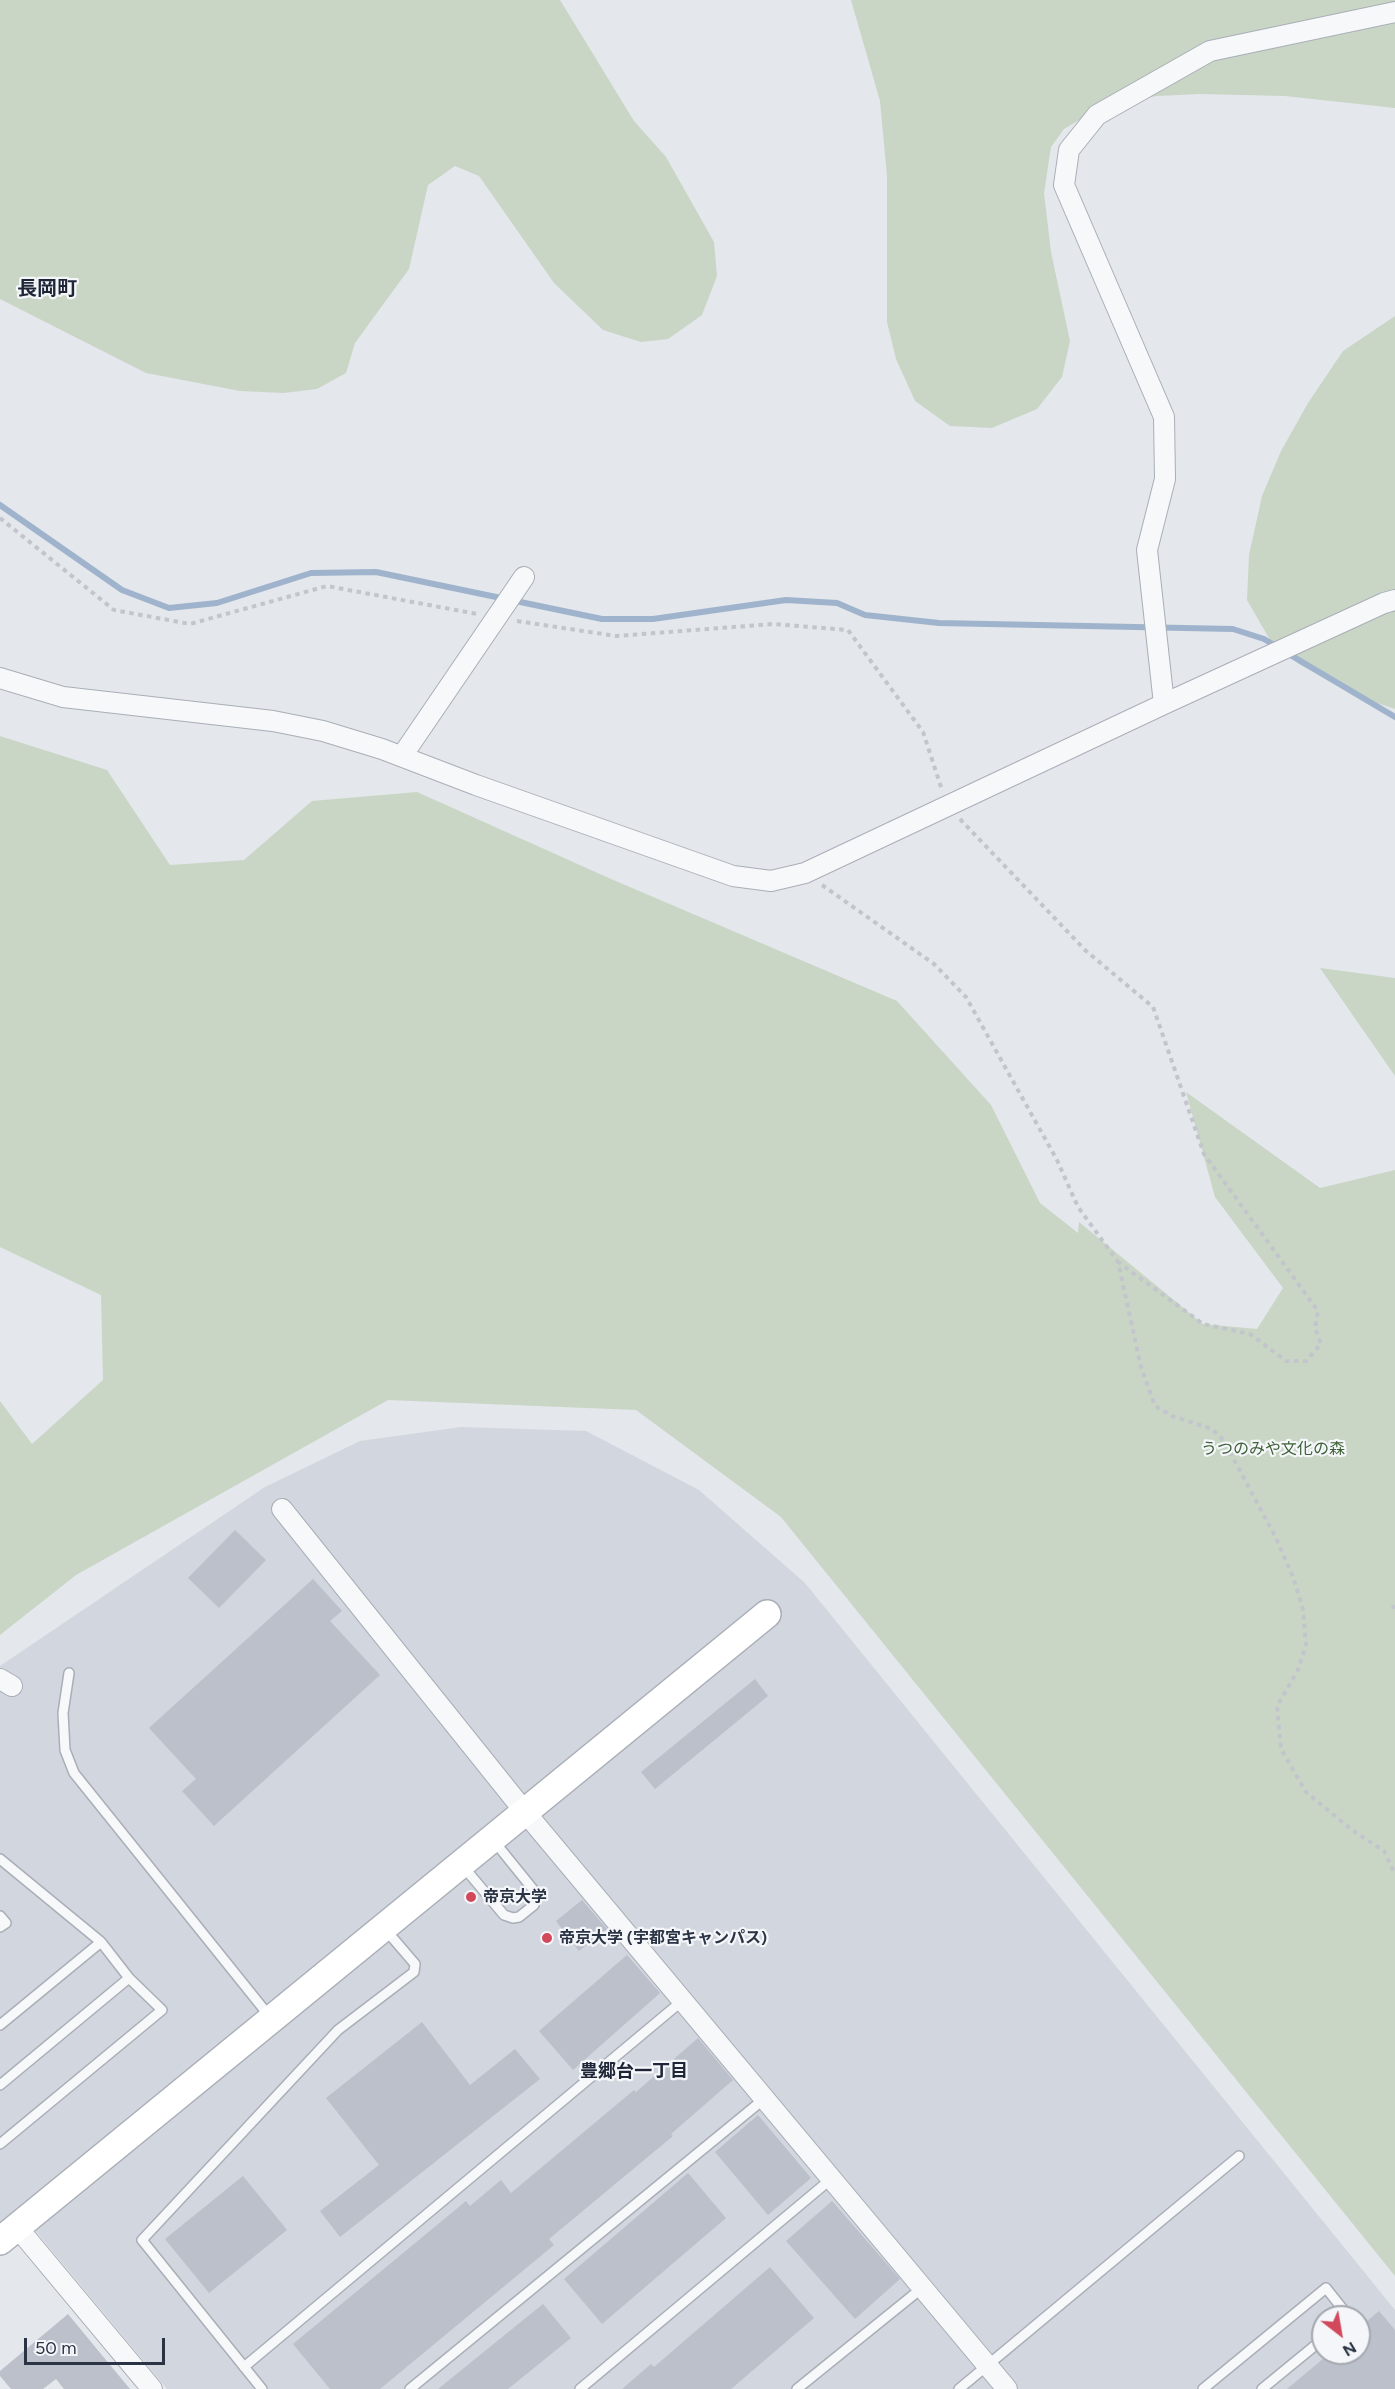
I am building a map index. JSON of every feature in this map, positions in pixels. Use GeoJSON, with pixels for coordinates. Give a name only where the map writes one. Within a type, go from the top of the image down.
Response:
{"type":"FeatureCollection","features":[{"type":"Feature","properties":{"kind":"street"},"geometry":{"type":"LineString","coordinates":[[1164,704],[1147,550],[1165,479],[1164,417],[1064,185],[1069,150],[1096,115],[1210,51],[1395,12]]}},
{"type":"Feature","properties":{"kind":"street"},"geometry":{"type":"LineString","coordinates":[[402,756],[524,577]]}},
{"type":"Feature","properties":{"kind":"street"},"geometry":{"type":"LineString","coordinates":[[0,678],[63,697],[273,721],[323,731],[402,756],[476,785],[733,876],[771,881],[805,873],[1164,704],[1395,600]]}},
{"type":"Feature","properties":{"kind":"street"},"geometry":{"type":"LineString","coordinates":[[282,1509],[525,1812],[1007,2389]]}},
{"type":"Feature","properties":{"kind":"street"},"geometry":{"type":"LineString","coordinates":[[152,2389],[9,2234],[766,1614]]}},
{"type":"Feature","properties":{"kind":"lane"},"geometry":{"type":"LineString","coordinates":[[69,1673],[63,1713],[65,1750],[74,1773],[272,2019]]}},
{"type":"Feature","properties":{"kind":"lane"},"geometry":{"type":"LineString","coordinates":[[461,1864],[508,1917],[519,1917],[534,1905],[536,1893],[534,1889],[492,1839]]}},
{"type":"Feature","properties":{"kind":"lane"},"geometry":{"type":"LineString","coordinates":[[0,1859],[101,1942],[129,1978],[162,2010],[0,2144]]}},
{"type":"Feature","properties":{"kind":"lane"},"geometry":{"type":"LineString","coordinates":[[0,1916],[6,1923],[0,1927]]}},
{"type":"Feature","properties":{"kind":"lane"},"geometry":{"type":"LineString","coordinates":[[262,2389],[142,2241],[338,2030],[414,1972],[415,1964],[383,1928]]}},
{"type":"Feature","properties":{"kind":"lane"},"geometry":{"type":"LineString","coordinates":[[0,2025],[101,1942]]}},
{"type":"Feature","properties":{"kind":"lane"},"geometry":{"type":"LineString","coordinates":[[0,2085],[129,1978]]}},
{"type":"Feature","properties":{"kind":"lane"},"geometry":{"type":"LineString","coordinates":[[244,2367],[682,2001]]}},
{"type":"Feature","properties":{"kind":"lane"},"geometry":{"type":"LineString","coordinates":[[410,2389],[764,2099]]}},
{"type":"Feature","properties":{"kind":"lane"},"geometry":{"type":"LineString","coordinates":[[959,2389],[1239,2156]]}},
{"type":"Feature","properties":{"kind":"lane"},"geometry":{"type":"LineString","coordinates":[[580,2389],[831,2180]]}},
{"type":"Feature","properties":{"kind":"lane"},"geometry":{"type":"LineString","coordinates":[[798,2389],[922,2288]]}},
{"type":"Feature","properties":{"kind":"lane"},"geometry":{"type":"LineString","coordinates":[[1203,2389],[1326,2288],[1339,2305]]}},
{"type":"Feature","properties":{"kind":"lane"},"geometry":{"type":"LineString","coordinates":[[1262,2389],[1311,2349]]}},
{"type":"Feature","properties":{"kind":"path"},"geometry":{"type":"LineString","coordinates":[[805,873],[934,964],[966,997],[1058,1160],[1078,1207],[1118,1262],[1141,1366],[1155,1406],[1172,1416],[1212,1429],[1224,1441],[1276,1538],[1293,1577],[1303,1609],[1306,1645],[1298,1670],[1277,1706],[1281,1749],[1306,1792],[1352,1830],[1384,1851],[1395,1874]]}},
{"type":"Feature","properties":{"kind":"shaded area","name":"帝京大学 (宇都宮キャンパス)"},"geometry":{"type":"Polygon","coordinates":[[[461,1427],[586,1431],[699,1490],[805,1583],[1395,2310],[1395,2389],[167,2389],[19,2211],[0,2226],[0,1666],[265,1487],[360,1441],[461,1427]]]}},
{"type":"Feature","properties":{"kind":"green space"},"geometry":{"type":"Polygon","coordinates":[[[0,0],[560,0],[634,121],[666,157],[714,242],[717,276],[702,315],[668,339],[641,342],[603,330],[554,283],[479,176],[455,166],[428,185],[409,269],[355,343],[346,373],[317,389],[284,393],[240,391],[146,373],[0,299],[0,0]]]}},
{"type":"Feature","properties":{"kind":"green space"},"geometry":{"type":"Polygon","coordinates":[[[851,0],[1395,0],[1395,108],[1285,96],[1200,94],[1157,96],[1108,103],[1064,129],[1051,147],[1044,193],[1051,252],[1070,341],[1062,377],[1037,409],[992,428],[950,426],[915,401],[896,359],[887,322],[887,176],[880,101],[851,0]]]}},
{"type":"Feature","properties":{"kind":"green space"},"geometry":{"type":"Polygon","coordinates":[[[1395,316],[1395,709],[1356,696],[1299,664],[1273,645],[1247,600],[1249,555],[1262,496],[1281,451],[1308,403],[1343,351],[1395,316]]]}},
{"type":"Feature","properties":{"kind":"green space","name":"うつのみや文化の森"},"geometry":{"type":"Polygon","coordinates":[[[0,736],[107,770],[170,865],[244,860],[312,801],[417,792],[611,879],[897,1001],[991,1105],[1040,1203],[1078,1233],[1079,1222],[1203,1324],[1257,1329],[1283,1288],[1215,1197],[1186,1092],[1320,1188],[1395,1170],[1395,2276],[781,1517],[636,1410],[388,1400],[76,1575],[0,1635],[0,1401],[32,1444],[103,1380],[101,1295],[0,1247],[0,736]]]}},
{"type":"Feature","properties":{"kind":"green space"},"geometry":{"type":"Polygon","coordinates":[[[1320,968],[1395,978],[1395,1076],[1320,968]]]}},
{"type":"Feature","properties":{"kind":"building"},"geometry":{"type":"Polygon","coordinates":[[[235,1530],[266,1560],[219,1608],[188,1578],[235,1530]]]}},
{"type":"Feature","properties":{"kind":"building"},"geometry":{"type":"Polygon","coordinates":[[[313,1579],[342,1611],[330,1621],[380,1675],[214,1826],[182,1791],[196,1779],[149,1728],[313,1579]]]}},
{"type":"Feature","properties":{"kind":"building"},"geometry":{"type":"Polygon","coordinates":[[[755,1679],[768,1696],[655,1789],[641,1772],[755,1679]]]}},
{"type":"Feature","properties":{"kind":"building"},"geometry":{"type":"Polygon","coordinates":[[[582,1900],[607,1929],[579,1951],[556,1921],[582,1900]]]}},
{"type":"Feature","properties":{"kind":"building"},"geometry":{"type":"Polygon","coordinates":[[[627,1955],[660,1993],[573,2070],[539,2031],[627,1955]]]}},
{"type":"Feature","properties":{"kind":"building"},"geometry":{"type":"Polygon","coordinates":[[[422,2022],[470,2085],[515,2049],[540,2079],[340,2237],[320,2211],[379,2165],[326,2098],[422,2022]]]}},
{"type":"Feature","properties":{"kind":"building"},"geometry":{"type":"Polygon","coordinates":[[[698,2038],[733,2080],[671,2134],[673,2136],[549,2239],[554,2245],[380,2389],[330,2389],[293,2344],[466,2201],[470,2206],[501,2180],[511,2193],[634,2090],[636,2092],[698,2038]]]}},
{"type":"Feature","properties":{"kind":"building"},"geometry":{"type":"Polygon","coordinates":[[[758,2115],[811,2178],[768,2215],[715,2152],[758,2115]]]}},
{"type":"Feature","properties":{"kind":"building"},"geometry":{"type":"Polygon","coordinates":[[[688,2173],[726,2218],[602,2324],[564,2279],[688,2173]]]}},
{"type":"Feature","properties":{"kind":"building"},"geometry":{"type":"Polygon","coordinates":[[[243,2176],[287,2230],[209,2293],[165,2239],[243,2176]]]}},
{"type":"Feature","properties":{"kind":"building"},"geometry":{"type":"Polygon","coordinates":[[[832,2201],[900,2279],[855,2319],[786,2241],[832,2201]]]}},
{"type":"Feature","properties":{"kind":"building"},"geometry":{"type":"Polygon","coordinates":[[[770,2267],[814,2318],[731,2389],[622,2389],[651,2364],[654,2367],[770,2267]]]}},
{"type":"Feature","properties":{"kind":"building"},"geometry":{"type":"Polygon","coordinates":[[[543,2304],[571,2338],[508,2389],[438,2389],[543,2304]]]}},
{"type":"Feature","properties":{"kind":"building"},"geometry":{"type":"Polygon","coordinates":[[[1379,2311],[1395,2330],[1395,2389],[1287,2389],[1316,2365],[1371,2365],[1371,2318],[1379,2311]]]}},
{"type":"Feature","properties":{"kind":"building"},"geometry":{"type":"Polygon","coordinates":[[[68,2314],[130,2389],[64,2389],[56,2379],[43,2389],[11,2389],[0,2376],[0,2371],[68,2314]]]}},
{"type":"Feature","properties":{"kind":"waterway"},"geometry":{"type":"LineString","coordinates":[[0,505],[122,590],[169,608],[217,603],[311,573],[376,572],[602,619],[653,619],[786,600],[837,603],[865,615],[939,623],[1233,629],[1264,639],[1279,648]]}},
{"type":"Feature","properties":{"kind":"waterway"},"geometry":{"type":"LineString","coordinates":[[1287,653],[1395,717]]}},
{"type":"Feature","properties":{"kind":"place","name":"帝京大学"},"geometry":{"type":"Point","coordinates":[471,1897]}},
{"type":"Feature","properties":{"kind":"place","name":"帝京大学 (宇都宮キャンパス)"},"geometry":{"type":"Point","coordinates":[547,1938]}},
{"type":"Feature","properties":{"kind":"district","name":"長岡町"},"geometry":{"type":"Point","coordinates":[47,289]}},
{"type":"Feature","properties":{"kind":"district","name":"豊郷台一丁目"},"geometry":{"type":"Point","coordinates":[634,2072]}}]}
